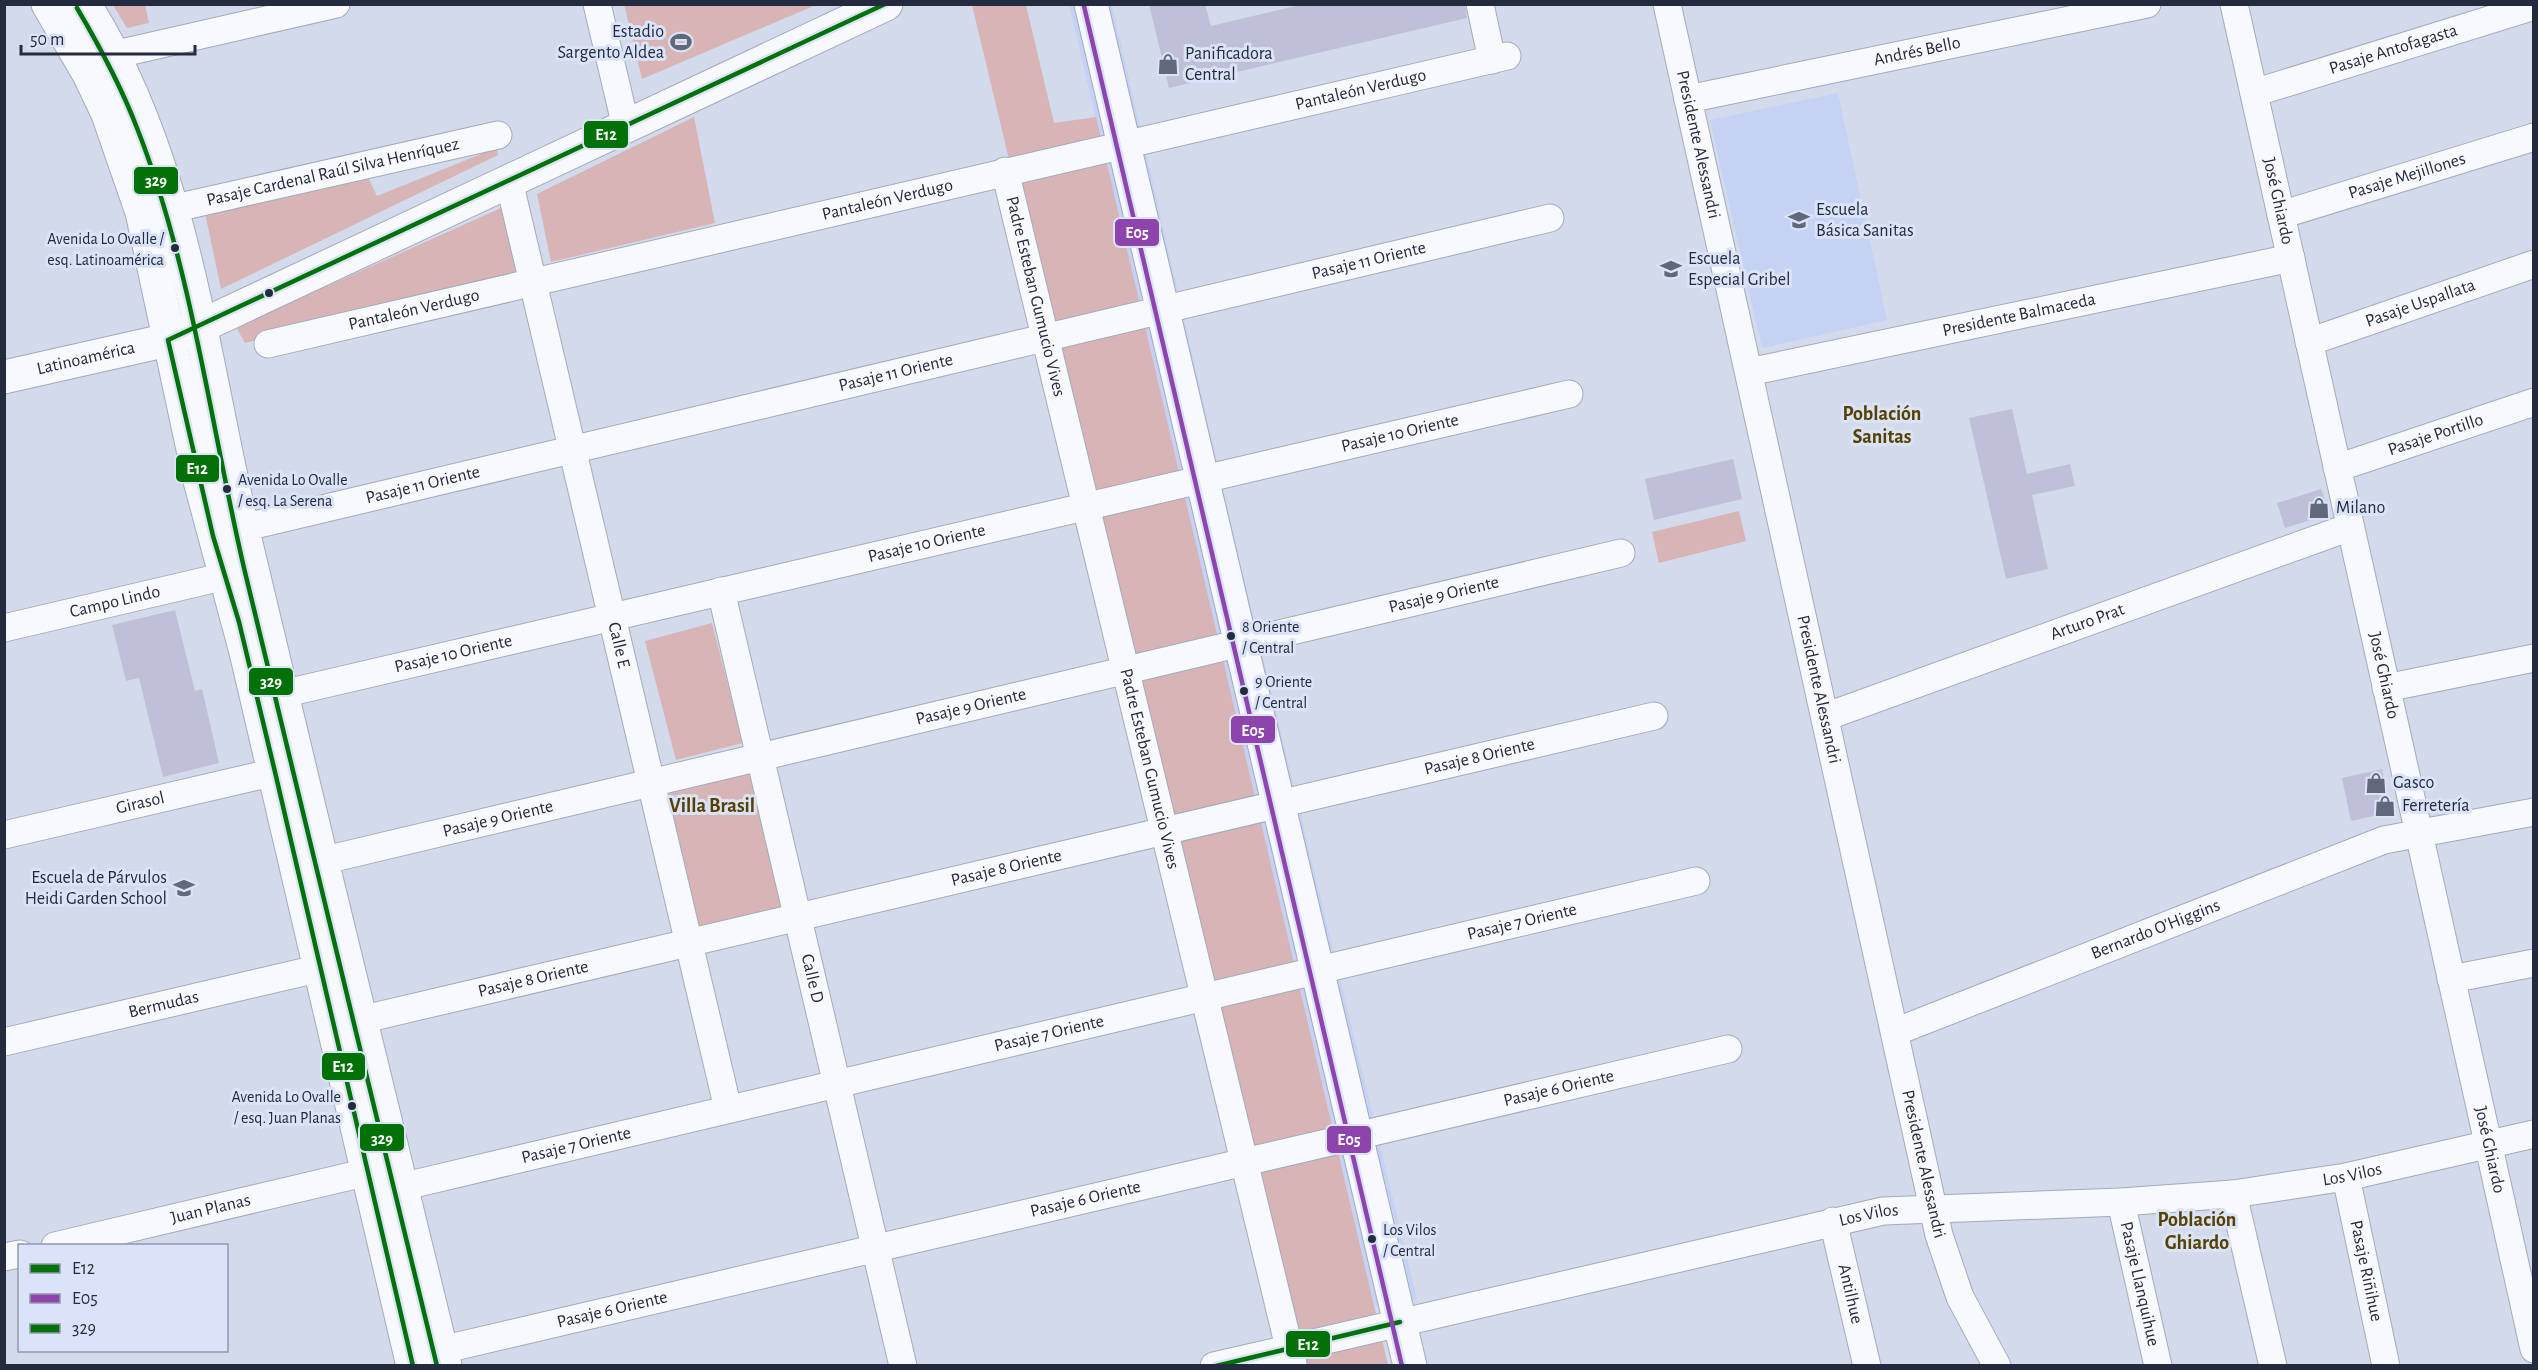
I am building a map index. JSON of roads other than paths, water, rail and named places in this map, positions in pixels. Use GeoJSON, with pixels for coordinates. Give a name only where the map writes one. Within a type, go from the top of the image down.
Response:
{"type":"FeatureCollection","features":[{"type":"Feature","properties":{"kind":"main road"},"geometry":{"type":"LineString","coordinates":[[48,4],[89,74],[121,146],[142,212],[199,477],[275,772],[368,1172],[433,1360]]}},
{"type":"Feature","properties":{"kind":"main road"},"geometry":{"type":"LineString","coordinates":[[84,4],[113,55],[144,126],[171,209],[242,528],[401,1187],[433,1360]]}},
{"type":"Feature","properties":{"kind":"main road","name":"Latinoamérica"},"geometry":{"type":"LineString","coordinates":[[4,377],[168,340],[199,327],[886,4]]}},
{"type":"Feature","properties":{"kind":"main road"},"geometry":{"type":"LineString","coordinates":[[1091,4],[1410,1365]]}},
{"type":"Feature","properties":{"kind":"street"},"geometry":{"type":"LineString","coordinates":[[113,55],[336,4]]}},
{"type":"Feature","properties":{"kind":"street"},"geometry":{"type":"LineString","coordinates":[[597,4],[626,127]]}},
{"type":"Feature","properties":{"kind":"street","name":"Pantaleón Verdugo"},"geometry":{"type":"LineString","coordinates":[[268,344],[1499,58],[1480,4]]}},
{"type":"Feature","properties":{"kind":"street","name":"Presidente Alessandri"},"geometry":{"type":"LineString","coordinates":[[1667,4],[1933,1209],[1948,1266],[1960,1297],[1997,1365]]}},
{"type":"Feature","properties":{"kind":"street","name":"Andrés Bello"},"geometry":{"type":"LineString","coordinates":[[1688,99],[2147,4]]}},
{"type":"Feature","properties":{"kind":"street","name":"José Ghiardo"},"geometry":{"type":"LineString","coordinates":[[2234,4],[2488,1144],[2527,1289],[2534,1349]]}},
{"type":"Feature","properties":{"kind":"street","name":"Pasaje Antofagasta"},"geometry":{"type":"LineString","coordinates":[[2254,93],[2534,6]]}},
{"type":"Feature","properties":{"kind":"street","name":"Pasaje Cardenal Raúl Silva Henríquez"},"geometry":{"type":"LineString","coordinates":[[171,209],[498,135]]}},
{"type":"Feature","properties":{"kind":"street","name":"Pasaje Mejillones"},"geometry":{"type":"LineString","coordinates":[[2281,215],[2534,137]]}},
{"type":"Feature","properties":{"kind":"street","name":"Padre Esteban Gumucio Vives"},"geometry":{"type":"LineString","coordinates":[[1005,171],[1291,1357]]}},
{"type":"Feature","properties":{"kind":"street","name":"Calle E"},"geometry":{"type":"LineString","coordinates":[[509,181],[728,1109]]}},
{"type":"Feature","properties":{"kind":"street","name":"Pasaje 11 Oriente"},"geometry":{"type":"LineString","coordinates":[[242,528],[1550,218]]}},
{"type":"Feature","properties":{"kind":"street","name":"Presidente Balmaceda"},"geometry":{"type":"LineString","coordinates":[[1749,372],[2290,258]]}},
{"type":"Feature","properties":{"kind":"street","name":"Pasaje Uspallata"},"geometry":{"type":"LineString","coordinates":[[2310,342],[2534,264]]}},
{"type":"Feature","properties":{"kind":"street","name":"Pasaje 10 Oriente"},"geometry":{"type":"LineString","coordinates":[[282,694],[1569,394]]}},
{"type":"Feature","properties":{"kind":"street","name":"Pasaje Portillo"},"geometry":{"type":"LineString","coordinates":[[2337,468],[2534,402]]}},
{"type":"Feature","properties":{"kind":"street","name":"Arturo Prat"},"geometry":{"type":"LineString","coordinates":[[1825,717],[2350,527]]}},
{"type":"Feature","properties":{"kind":"street","name":"Pasaje 9 Oriente"},"geometry":{"type":"LineString","coordinates":[[321,861],[1241,645],[1621,553]]}},
{"type":"Feature","properties":{"kind":"street","name":"Campo Lindo"},"geometry":{"type":"LineString","coordinates":[[4,628],[226,576]]}},
{"type":"Feature","properties":{"kind":"street","name":"Calle D"},"geometry":{"type":"LineString","coordinates":[[721,591],[835,1084],[903,1365]]}},
{"type":"Feature","properties":{"kind":"street"},"geometry":{"type":"LineString","coordinates":[[2386,688],[2534,658]]}},
{"type":"Feature","properties":{"kind":"street","name":"Pasaje 8 Oriente"},"geometry":{"type":"LineString","coordinates":[[360,1020],[1654,716]]}},
{"type":"Feature","properties":{"kind":"street","name":"Girasol"},"geometry":{"type":"LineString","coordinates":[[4,835],[275,772]]}},
{"type":"Feature","properties":{"kind":"street","name":"Bernardo O'Higgins"},"geometry":{"type":"LineString","coordinates":[[1895,1032],[2384,840],[2534,812]]}},
{"type":"Feature","properties":{"kind":"street","name":"Pasaje 7 Oriente"},"geometry":{"type":"LineString","coordinates":[[401,1187],[1696,881]]}},
{"type":"Feature","properties":{"kind":"street"},"geometry":{"type":"LineString","coordinates":[[2451,979],[2534,963]]}},
{"type":"Feature","properties":{"kind":"street","name":"Bermudas"},"geometry":{"type":"LineString","coordinates":[[4,1042],[321,968]]}},
{"type":"Feature","properties":{"kind":"street","name":"Pasaje 6 Oriente"},"geometry":{"type":"LineString","coordinates":[[433,1360],[874,1249],[1245,1164],[1728,1049]]}},
{"type":"Feature","properties":{"kind":"street","name":"Los Vilos"},"geometry":{"type":"LineString","coordinates":[[1214,1365],[1291,1357],[1400,1322],[1883,1211],[2121,1202],[2233,1194],[2346,1177],[2534,1134]]}},
{"type":"Feature","properties":{"kind":"street","name":"Juan Planas"},"geometry":{"type":"LineString","coordinates":[[59,1244],[368,1172]]}},
{"type":"Feature","properties":{"kind":"street","name":"Pasaje Riñihue"},"geometry":{"type":"LineString","coordinates":[[2346,1177],[2386,1365]]}},
{"type":"Feature","properties":{"kind":"street"},"geometry":{"type":"LineString","coordinates":[[2233,1194],[2273,1365]]}},
{"type":"Feature","properties":{"kind":"street","name":"Pasaje Llanquihue"},"geometry":{"type":"LineString","coordinates":[[2121,1202],[2158,1365]]}},
{"type":"Feature","properties":{"kind":"street","name":"Antilhue"},"geometry":{"type":"LineString","coordinates":[[1833,1221],[1867,1365]]}},
{"type":"Feature","properties":{"kind":"place","name":"Estadio Sargento Aldea"},"geometry":{"type":"Point","coordinates":[681,42]}},
{"type":"Feature","properties":{"kind":"place","name":"Panificadora Central"},"geometry":{"type":"Point","coordinates":[1168,64]}},
{"type":"Feature","properties":{"kind":"place","name":"Escuela Básica Sanitas"},"geometry":{"type":"Point","coordinates":[1799,220]}},
{"type":"Feature","properties":{"kind":"place","name":"Avenida Lo Ovalle / esq. Latinoamérica"},"geometry":{"type":"Point","coordinates":[175,248]}},
{"type":"Feature","properties":{"kind":"place","name":"Escuela Especial Gribel"},"geometry":{"type":"Point","coordinates":[1671,269]}},
{"type":"Feature","properties":{"kind":"place","name":"Avenida Lo Ovalle / esq. La Serena"},"geometry":{"type":"Point","coordinates":[227,489]}},
{"type":"Feature","properties":{"kind":"place","name":"Milano"},"geometry":{"type":"Point","coordinates":[2319,508]}},
{"type":"Feature","properties":{"kind":"place","name":"8 Oriente / Central"},"geometry":{"type":"Point","coordinates":[1231,636]}},
{"type":"Feature","properties":{"kind":"place","name":"9 Oriente / Central"},"geometry":{"type":"Point","coordinates":[1244,691]}},
{"type":"Feature","properties":{"kind":"place","name":"Gasco"},"geometry":{"type":"Point","coordinates":[2376,783]}},
{"type":"Feature","properties":{"kind":"place","name":"Ferretería"},"geometry":{"type":"Point","coordinates":[2385,806]}},
{"type":"Feature","properties":{"kind":"place","name":"Escuela de Párvulos Heidi Garden School"},"geometry":{"type":"Point","coordinates":[184,888]}},
{"type":"Feature","properties":{"kind":"place","name":"Avenida Lo Ovalle / esq. Juan Planas"},"geometry":{"type":"Point","coordinates":[352,1106]}},
{"type":"Feature","properties":{"kind":"place","name":"Los Vilos / Central"},"geometry":{"type":"Point","coordinates":[1372,1239]}},
{"type":"Feature","properties":{"kind":"district","name":"Población Sanitas"},"geometry":{"type":"Point","coordinates":[1882,426]}},
{"type":"Feature","properties":{"kind":"district","name":"Villa Brasil"},"geometry":{"type":"Point","coordinates":[712,806]}},
{"type":"Feature","properties":{"kind":"district","name":"Población Ghiardo"},"geometry":{"type":"Point","coordinates":[2197,1232]}}]}
